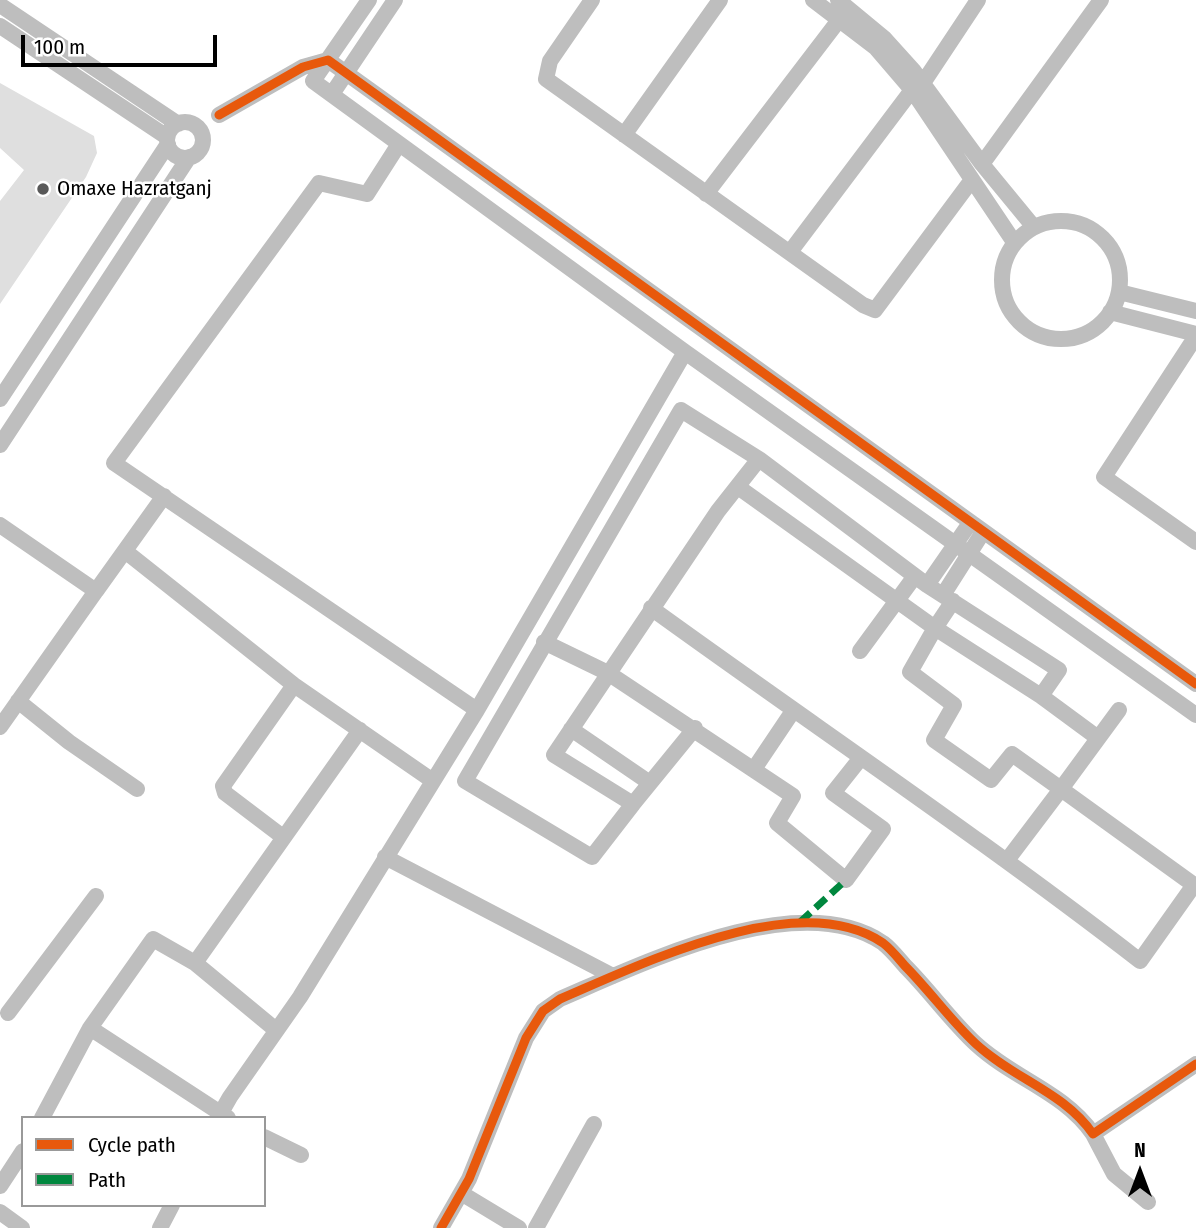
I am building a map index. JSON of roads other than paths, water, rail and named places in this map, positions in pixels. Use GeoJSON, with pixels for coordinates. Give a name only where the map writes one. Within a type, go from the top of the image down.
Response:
{"type":"FeatureCollection","features":[{"type":"Feature","properties":{"kind":"street"},"geometry":{"type":"LineString","coordinates":[[313,81],[369,0]]}},
{"type":"Feature","properties":{"kind":"street"},"geometry":{"type":"LineString","coordinates":[[332,94],[395,0]]}},
{"type":"Feature","properties":{"kind":"street"},"geometry":{"type":"LineString","coordinates":[[592,0],[550,61],[547,79],[863,305],[875,310],[971,181]]}},
{"type":"Feature","properties":{"kind":"street"},"geometry":{"type":"LineString","coordinates":[[624,135],[720,0]]}},
{"type":"Feature","properties":{"kind":"street"},"geometry":{"type":"LineString","coordinates":[[813,0],[844,7],[876,48],[917,86],[1033,226]]}},
{"type":"Feature","properties":{"kind":"street"},"geometry":{"type":"LineString","coordinates":[[790,252],[917,86],[978,0]]}},
{"type":"Feature","properties":{"kind":"street"},"geometry":{"type":"LineString","coordinates":[[982,164],[1101,0]]}},
{"type":"Feature","properties":{"kind":"street"},"geometry":{"type":"LineString","coordinates":[[0,5],[185,124],[199,130],[202,141]]}},
{"type":"Feature","properties":{"kind":"street"},"geometry":{"type":"LineString","coordinates":[[706,194],[844,7]]}},
{"type":"Feature","properties":{"kind":"street"},"geometry":{"type":"LineString","coordinates":[[21,18],[5,29],[167,140],[178,156],[189,157]]}},
{"type":"Feature","properties":{"kind":"street"},"geometry":{"type":"LineString","coordinates":[[0,399],[167,140],[185,124],[219,115],[303,67],[328,60],[1196,684]]}},
{"type":"Feature","properties":{"kind":"street"},"geometry":{"type":"LineString","coordinates":[[284,80],[313,81],[332,94],[685,352],[1196,715]]}},
{"type":"Feature","properties":{"kind":"street"},"geometry":{"type":"LineString","coordinates":[[917,86],[971,181],[1014,242]]}},
{"type":"Feature","properties":{"kind":"street"},"geometry":{"type":"LineString","coordinates":[[0,445],[189,157],[198,151],[219,115]]}},
{"type":"Feature","properties":{"kind":"street"},"geometry":{"type":"LineString","coordinates":[[399,144],[367,194],[319,183],[114,463],[477,710]]}},
{"type":"Feature","properties":{"kind":"street"},"geometry":{"type":"LineString","coordinates":[[1069,220],[1087,226],[1102,236],[1113,251],[1119,268],[1119,292],[1110,312],[1094,329],[1079,336],[1045,337],[1030,331],[1007,306],[1002,290],[1005,257],[1014,242],[1033,226],[1051,221],[1069,220]]}},
{"type":"Feature","properties":{"kind":"street"},"geometry":{"type":"LineString","coordinates":[[87,266],[107,281]]}},
{"type":"Feature","properties":{"kind":"street"},"geometry":{"type":"LineString","coordinates":[[1119,292],[1196,311]]}},
{"type":"Feature","properties":{"kind":"street"},"geometry":{"type":"LineString","coordinates":[[1110,312],[1196,335],[1104,477],[1194,536]]}},
{"type":"Feature","properties":{"kind":"street"},"geometry":{"type":"LineString","coordinates":[[90,1028],[222,1116],[477,710],[685,352]]}},
{"type":"Feature","properties":{"kind":"street"},"geometry":{"type":"LineString","coordinates":[[695,728],[592,858],[465,781],[681,410],[759,459],[921,580],[1059,670],[1041,696]]}},
{"type":"Feature","properties":{"kind":"street"},"geometry":{"type":"LineString","coordinates":[[633,804],[555,755],[651,608],[759,459]]}},
{"type":"Feature","properties":{"kind":"street"},"geometry":{"type":"LineString","coordinates":[[738,486],[896,602],[1041,696],[1098,737]]}},
{"type":"Feature","properties":{"kind":"street"},"geometry":{"type":"LineString","coordinates":[[0,727],[164,496]]}},
{"type":"Feature","properties":{"kind":"street"},"geometry":{"type":"LineString","coordinates":[[0,525],[96,592]]}},
{"type":"Feature","properties":{"kind":"street"},"geometry":{"type":"LineString","coordinates":[[860,650],[896,602],[976,528]]}},
{"type":"Feature","properties":{"kind":"street"},"geometry":{"type":"LineString","coordinates":[[651,608],[860,759],[1008,859],[1140,961],[1195,885],[1012,754],[991,780],[934,740],[954,705],[910,672],[935,628],[969,555],[976,528]]}},
{"type":"Feature","properties":{"kind":"street"},"geometry":{"type":"LineString","coordinates":[[125,551],[295,685],[433,781]]}},
{"type":"Feature","properties":{"kind":"street"},"geometry":{"type":"LineString","coordinates":[[544,642],[608,673],[695,728],[793,796],[777,822],[846,880],[883,829],[832,793],[860,759]]}},
{"type":"Feature","properties":{"kind":"street"},"geometry":{"type":"LineString","coordinates":[[283,837],[225,793],[223,786],[295,685]]}},
{"type":"Feature","properties":{"kind":"street"},"geometry":{"type":"LineString","coordinates":[[18,701],[69,742],[137,789]]}},
{"type":"Feature","properties":{"kind":"street"},"geometry":{"type":"LineString","coordinates":[[1008,859],[1119,710]]}},
{"type":"Feature","properties":{"kind":"street"},"geometry":{"type":"LineString","coordinates":[[754,769],[793,711]]}},
{"type":"Feature","properties":{"kind":"street"},"geometry":{"type":"LineString","coordinates":[[571,729],[650,783]]}},
{"type":"Feature","properties":{"kind":"street"},"geometry":{"type":"LineString","coordinates":[[195,963],[360,730]]}},
{"type":"Feature","properties":{"kind":"street"},"geometry":{"type":"LineString","coordinates":[[385,858],[613,976]]}},
{"type":"Feature","properties":{"kind":"street"},"geometry":{"type":"LineString","coordinates":[[3,1015],[96,896]]}},
{"type":"Feature","properties":{"kind":"street"},"geometry":{"type":"LineString","coordinates":[[441,1228],[461,1193],[534,1023],[543,1011],[560,999],[679,949],[718,937],[783,924],[817,922],[850,927],[884,943],[975,1043],[1013,1073],[1049,1092],[1079,1113],[1114,1174],[1148,1202]]}},
{"type":"Feature","properties":{"kind":"street"},"geometry":{"type":"LineString","coordinates":[[43,1116],[90,1028],[153,939],[195,963],[276,1030]]}},
{"type":"Feature","properties":{"kind":"street"},"geometry":{"type":"LineString","coordinates":[[1093,1134],[1196,1064]]}},
{"type":"Feature","properties":{"kind":"street"},"geometry":{"type":"LineString","coordinates":[[536,1228],[594,1124]]}},
{"type":"Feature","properties":{"kind":"street"},"geometry":{"type":"LineString","coordinates":[[266,1138],[301,1156]]}},
{"type":"Feature","properties":{"kind":"street"},"geometry":{"type":"LineString","coordinates":[[0,1186],[21,1154]]}},
{"type":"Feature","properties":{"kind":"street"},"geometry":{"type":"LineString","coordinates":[[461,1193],[519,1228]]}},
{"type":"Feature","properties":{"kind":"street"},"geometry":{"type":"LineString","coordinates":[[160,1228],[171,1207]]}},
{"type":"Feature","properties":{"kind":"street"},"geometry":{"type":"LineString","coordinates":[[0,1212],[22,1228]]}},
{"type":"Feature","properties":{"kind":"place","name":"Omaxe Hazratganj"},"geometry":{"type":"Point","coordinates":[43,189]}}]}
